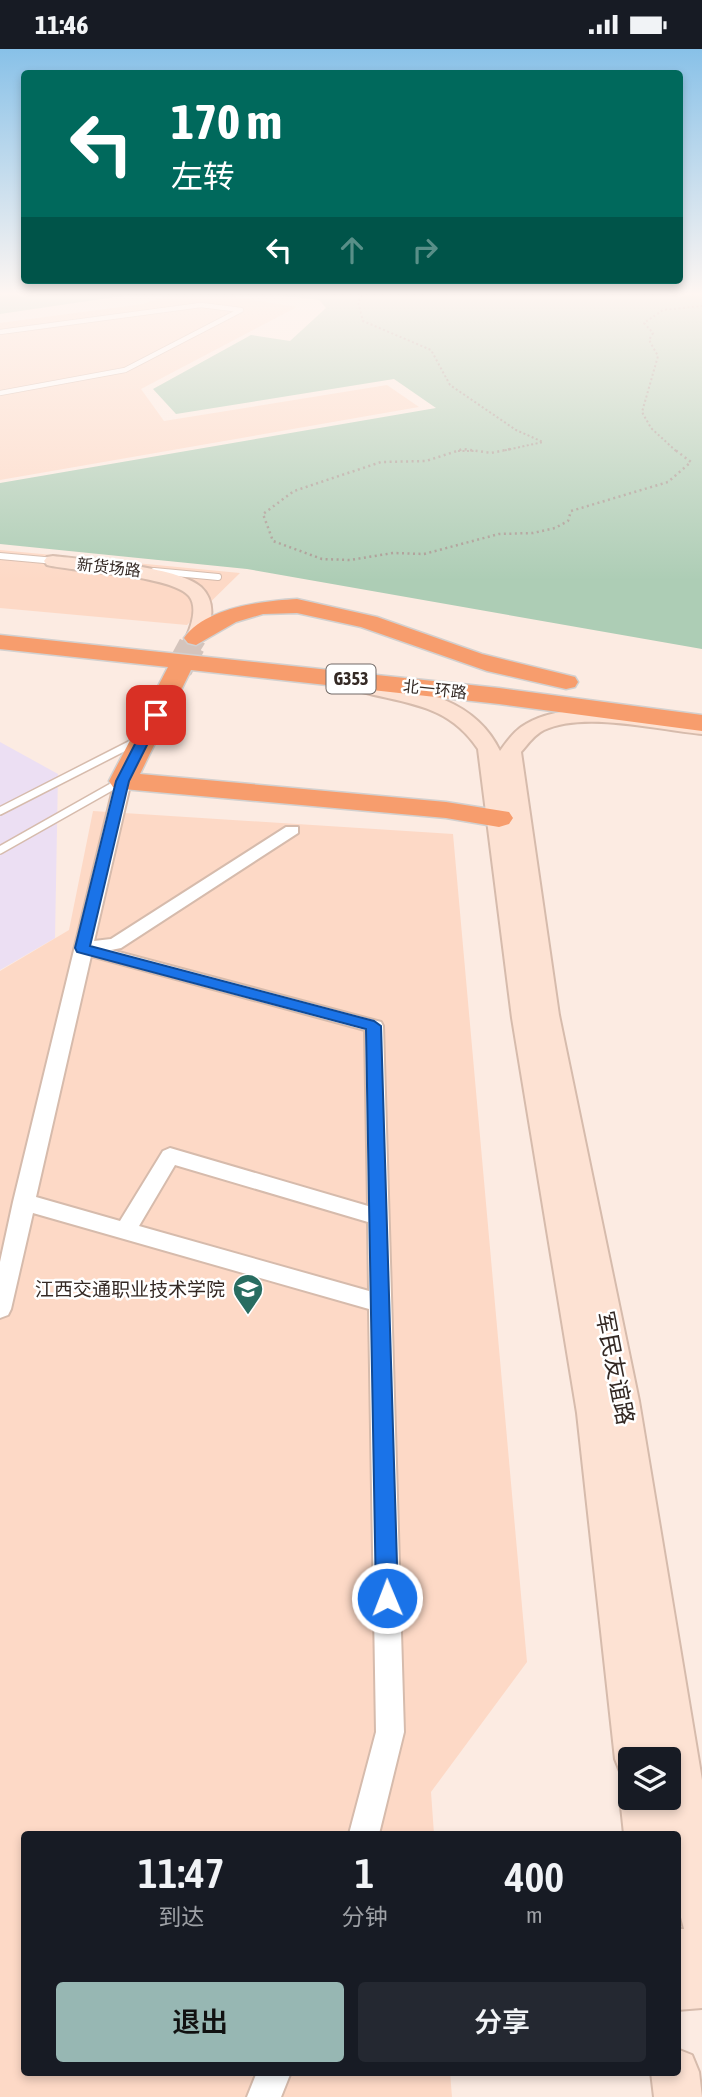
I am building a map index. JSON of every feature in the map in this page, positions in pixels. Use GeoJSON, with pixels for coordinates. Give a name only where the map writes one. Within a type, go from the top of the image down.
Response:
{"type":"FeatureCollection","features":[{"type":"Feature","properties":{"kind":"highway"},"geometry":{"type":"LineString","coordinates":[[196,638],[223,618],[244,611],[272,607],[332,610],[366,618],[472,659],[566,682]]}},
{"type":"Feature","properties":{"kind":"highway","name":"北一环路"},"geometry":{"type":"LineString","coordinates":[[0,624],[566,682],[702,701]]}},
{"type":"Feature","properties":{"kind":"highway","name":"北一环路"},"geometry":{"type":"LineString","coordinates":[[0,642],[230,666],[702,723]]}},
{"type":"Feature","properties":{"kind":"highway"},"geometry":{"type":"LineString","coordinates":[[179,669],[122,781],[446,810],[510,820]]}},
{"type":"Feature","properties":{"kind":"street"},"geometry":{"type":"LineString","coordinates":[[53,561],[161,578],[191,588],[197,593],[204,619],[196,638]]}},
{"type":"Feature","properties":{"kind":"street"},"geometry":{"type":"LineString","coordinates":[[230,666],[405,693],[462,715],[477,728],[489,749],[510,820]]}},
{"type":"Feature","properties":{"kind":"street"},"geometry":{"type":"LineString","coordinates":[[510,820],[510,752],[522,736],[539,725],[555,720],[594,718],[702,729]]}},
{"type":"Feature","properties":{"kind":"street"},"geometry":{"type":"LineString","coordinates":[[0,1309],[122,781]]}},
{"type":"Feature","properties":{"kind":"street","name":"军民友谊路"},"geometry":{"type":"LineString","coordinates":[[510,820],[525,1018],[594,1413],[635,1747]]}},
{"type":"Feature","properties":{"kind":"street","name":"军民友谊路"},"geometry":{"type":"LineString","coordinates":[[510,820],[622,1401],[702,1917]]}},
{"type":"Feature","properties":{"kind":"street"},"geometry":{"type":"LineString","coordinates":[[82,948],[115,944],[292,830]]}},
{"type":"Feature","properties":{"kind":"street"},"geometry":{"type":"LineString","coordinates":[[82,948],[374,1026],[390,1732],[365,1831]]}},
{"type":"Feature","properties":{"kind":"street"},"geometry":{"type":"LineString","coordinates":[[125,1231],[170,1156],[378,1217]]}},
{"type":"Feature","properties":{"kind":"street"},"geometry":{"type":"LineString","coordinates":[[24,1202],[380,1303]]}},
{"type":"Feature","properties":{"kind":"street"},"geometry":{"type":"LineString","coordinates":[[643,1810],[646,1831]]}},
{"type":"Feature","properties":{"kind":"street"},"geometry":{"type":"LineString","coordinates":[[681,1952],[702,1951]]}},
{"type":"Feature","properties":{"kind":"street"},"geometry":{"type":"LineString","coordinates":[[681,1987],[702,1985]]}},
{"type":"Feature","properties":{"kind":"street"},"geometry":{"type":"LineString","coordinates":[[264,2097],[272,2076]]}},
{"type":"Feature","properties":{"kind":"street"},"geometry":{"type":"LineString","coordinates":[[675,2076],[678,2097]]}},
{"type":"Feature","properties":{"kind":"lane","name":"新货场路"},"geometry":{"type":"LineString","coordinates":[[0,556],[218,577]]}},
{"type":"Feature","properties":{"kind":"lane"},"geometry":{"type":"LineString","coordinates":[[0,811],[145,737]]}},
{"type":"Feature","properties":{"kind":"lane"},"geometry":{"type":"LineString","coordinates":[[0,850],[122,781]]}},
{"type":"Feature","properties":{"kind":"path"},"geometry":{"type":"LineString","coordinates":[[459,391],[508,423],[514,431],[537,436],[543,442],[491,453],[463,449],[426,461],[381,462],[294,491],[263,514],[273,541],[322,559],[350,561],[393,553],[424,554],[499,534],[533,533],[568,521],[571,511],[668,482],[691,462],[646,422],[642,402],[649,391]]}},
{"type":"Feature","properties":{"kind":"shaded area"},"geometry":{"type":"Polygon","coordinates":[[[0,391],[142,391],[164,421],[352,391],[395,391],[419,407],[0,480],[0,391]]]}},
{"type":"Feature","properties":{"kind":"shaded area"},"geometry":{"type":"Polygon","coordinates":[[[0,550],[240,573],[187,625],[0,608],[0,550]]]}},
{"type":"Feature","properties":{"kind":"shaded area"},"geometry":{"type":"Polygon","coordinates":[[[0,742],[58,774],[55,938],[0,970],[0,742]]]}},
{"type":"Feature","properties":{"kind":"shaded area","name":"江西交通职业技术学院"},"geometry":{"type":"Polygon","coordinates":[[[93,811],[453,834],[527,1662],[431,1792],[434,1831],[21,1831],[21,2076],[450,2076],[452,2097],[0,2097],[0,971],[69,930],[93,811]]]}},
{"type":"Feature","properties":{"kind":"green space"},"geometry":{"type":"Polygon","coordinates":[[[154,391],[322,391],[176,414],[154,391]]]}},
{"type":"Feature","properties":{"kind":"green space"},"geometry":{"type":"Polygon","coordinates":[[[411,391],[702,391],[702,649],[247,569],[0,544],[0,483],[436,408],[411,391]]]}},
{"type":"Feature","properties":{"kind":"tunnel"},"geometry":{"type":"LineString","coordinates":[[191,646],[196,638]]}},
{"type":"Feature","properties":{"kind":"tunnel"},"geometry":{"type":"LineString","coordinates":[[179,669],[192,645]]}},
{"type":"Feature","properties":{"kind":"place","name":"江西交通职业技术学院"},"geometry":{"type":"Point","coordinates":[248,1316]}},
{"type":"Feature","properties":{"kind":"route"},"geometry":{"type":"LineString","coordinates":[[156,715],[122,781],[82,948],[374,1026],[387,1598]]}}]}
